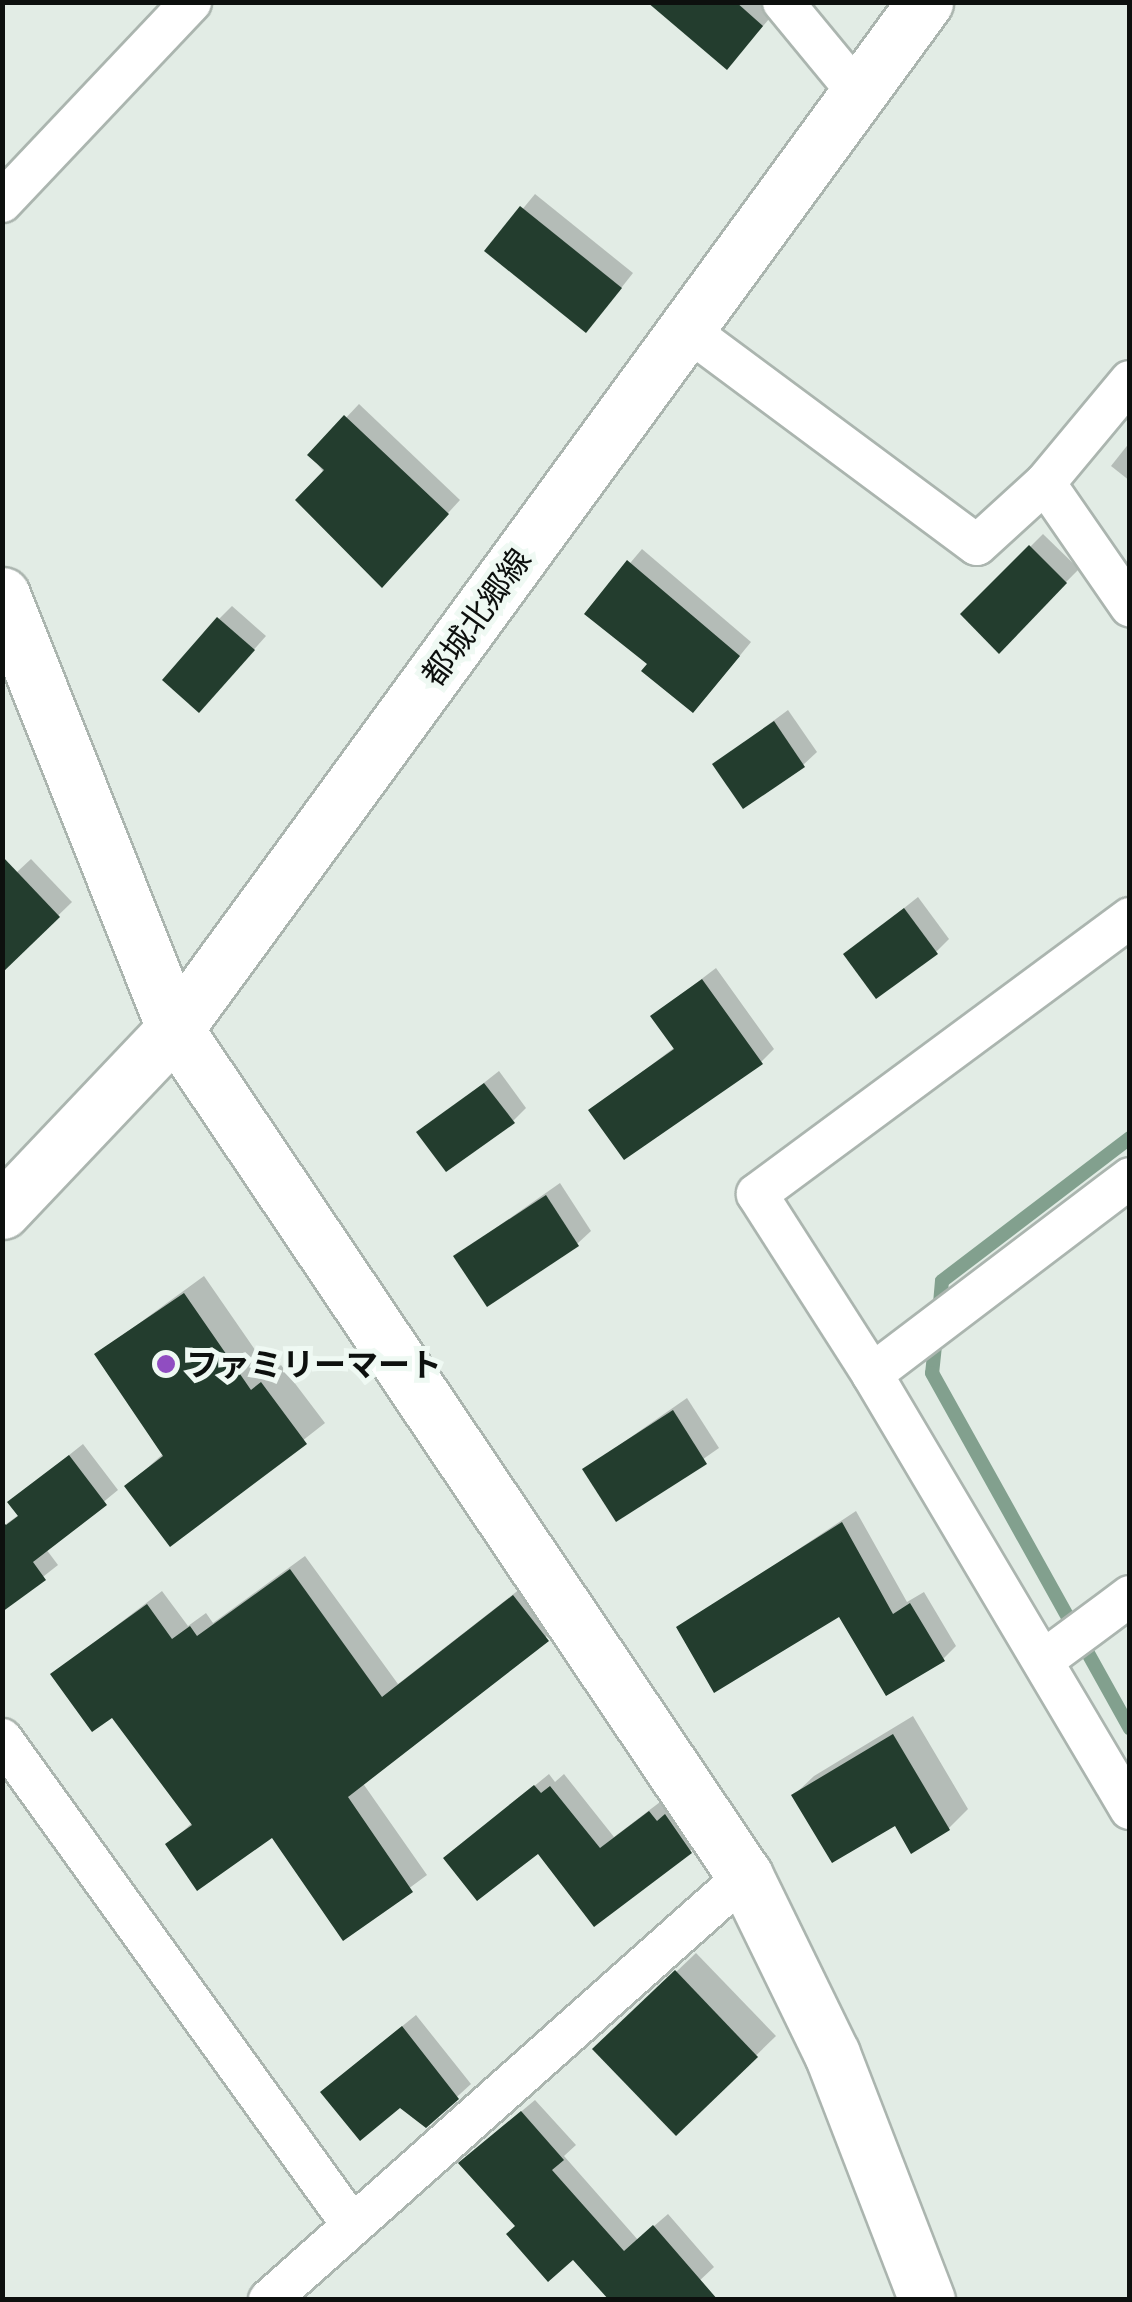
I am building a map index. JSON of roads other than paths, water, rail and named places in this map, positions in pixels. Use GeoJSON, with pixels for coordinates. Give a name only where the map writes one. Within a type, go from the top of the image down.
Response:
{"type":"FeatureCollection","features":[{"type":"Feature","properties":{"kind":"street"},"geometry":{"type":"LineString","coordinates":[[2,202],[191,2]]}},
{"type":"Feature","properties":{"kind":"street"},"geometry":{"type":"LineString","coordinates":[[784,2],[858,92]]}},
{"type":"Feature","properties":{"kind":"street","name":"都城北郷線"},"geometry":{"type":"LineString","coordinates":[[2,1211],[175,1029],[925,2]]}},
{"type":"Feature","properties":{"kind":"street"},"geometry":{"type":"LineString","coordinates":[[686,329],[978,545],[1045,482],[1130,381]]}},
{"type":"Feature","properties":{"kind":"street"},"geometry":{"type":"LineString","coordinates":[[1045,482],[1130,606]]}},
{"type":"Feature","properties":{"kind":"street"},"geometry":{"type":"LineString","coordinates":[[2,595],[175,1029],[745,1876],[832,2054],[927,2300]]}},
{"type":"Feature","properties":{"kind":"street"},"geometry":{"type":"LineString","coordinates":[[1130,918],[757,1194],[872,1374],[1130,1809]]}},
{"type":"Feature","properties":{"kind":"street"},"geometry":{"type":"LineString","coordinates":[[872,1374],[1130,1178]]}},
{"type":"Feature","properties":{"kind":"street"},"geometry":{"type":"LineString","coordinates":[[1044,1659],[1130,1596]]}},
{"type":"Feature","properties":{"kind":"street"},"geometry":{"type":"LineString","coordinates":[[2,1739],[350,2222]]}},
{"type":"Feature","properties":{"kind":"street"},"geometry":{"type":"LineString","coordinates":[[269,2300],[350,2222],[745,1876]]}},
{"type":"Feature","properties":{"kind":"waterway"},"geometry":{"type":"LineString","coordinates":[[939,1315],[942,1281],[1130,1138]]}},
{"type":"Feature","properties":{"kind":"waterway"},"geometry":{"type":"LineString","coordinates":[[936,1336],[932,1373],[1130,1729]]}},
{"type":"Feature","properties":{"kind":"place","name":"ファミリーマート"},"geometry":{"type":"Point","coordinates":[166,1364]}}]}
